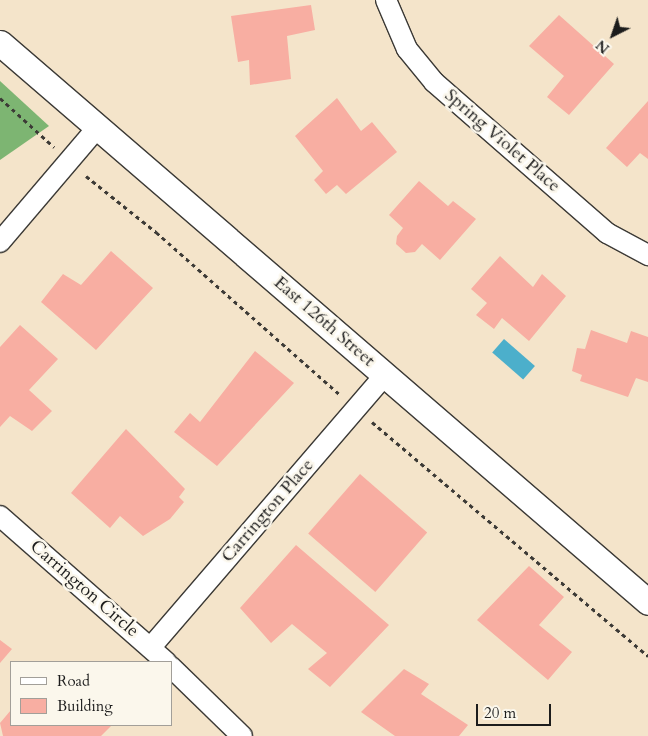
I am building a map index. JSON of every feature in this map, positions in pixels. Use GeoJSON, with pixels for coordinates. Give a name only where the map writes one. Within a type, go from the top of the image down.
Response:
{"type":"FeatureCollection","features":[{"type":"Feature","properties":{"kind":"street","name":"Spring Violet Place"},"geometry":{"type":"LineString","coordinates":[[386,0],[408,49],[434,82],[607,233],[648,254]]}},
{"type":"Feature","properties":{"kind":"street","name":"East 126th Street"},"geometry":{"type":"LineString","coordinates":[[0,43],[648,602]]}},
{"type":"Feature","properties":{"kind":"street"},"geometry":{"type":"LineString","coordinates":[[0,242],[98,127]]}},
{"type":"Feature","properties":{"kind":"street","name":"Carrington Place"},"geometry":{"type":"LineString","coordinates":[[150,647],[385,375]]}},
{"type":"Feature","properties":{"kind":"street","name":"Carrington Circle"},"geometry":{"type":"LineString","coordinates":[[0,516],[165,661]]}},
{"type":"Feature","properties":{"kind":"street"},"geometry":{"type":"LineString","coordinates":[[172,668],[242,736]]}},
{"type":"Feature","properties":{"kind":"path"},"geometry":{"type":"LineString","coordinates":[[0,98],[71,160],[100,190],[156,232],[356,408],[648,656]]}},
{"type":"Feature","properties":{"kind":"green space"},"geometry":{"type":"Polygon","coordinates":[[[0,81],[49,126],[0,160],[0,81]]]}},
{"type":"Feature","properties":{"kind":"water"},"geometry":{"type":"Polygon","coordinates":[[[504,339],[535,366],[523,379],[492,353],[504,339]]]}},
{"type":"Feature","properties":{"kind":"building"},"geometry":{"type":"Polygon","coordinates":[[[311,5],[315,30],[287,36],[291,79],[250,85],[249,60],[238,62],[231,16],[311,5]]]}},
{"type":"Feature","properties":{"kind":"building"},"geometry":{"type":"Polygon","coordinates":[[[559,15],[614,64],[569,115],[547,97],[564,76],[529,46],[559,15]]]}},
{"type":"Feature","properties":{"kind":"building"},"geometry":{"type":"Polygon","coordinates":[[[337,98],[361,131],[372,122],[397,152],[346,194],[337,185],[326,194],[314,180],[323,171],[295,136],[337,98]]]}},
{"type":"Feature","properties":{"kind":"building"},"geometry":{"type":"Polygon","coordinates":[[[648,101],[648,159],[640,153],[627,167],[606,148],[648,101]]]}},
{"type":"Feature","properties":{"kind":"building"},"geometry":{"type":"Polygon","coordinates":[[[419,181],[448,206],[453,201],[476,219],[440,260],[422,244],[415,252],[406,253],[396,244],[397,236],[403,228],[389,215],[419,181]]]}},
{"type":"Feature","properties":{"kind":"building"},"geometry":{"type":"Polygon","coordinates":[[[111,251],[153,288],[96,350],[41,302],[63,274],[81,285],[111,251]]]}},
{"type":"Feature","properties":{"kind":"building"},"geometry":{"type":"Polygon","coordinates":[[[500,256],[533,287],[542,274],[566,296],[529,341],[502,318],[494,329],[476,315],[487,303],[471,289],[500,256]]]}},
{"type":"Feature","properties":{"kind":"building"},"geometry":{"type":"Polygon","coordinates":[[[20,325],[58,359],[29,390],[52,411],[32,431],[10,416],[0,427],[0,347],[20,325]]]}},
{"type":"Feature","properties":{"kind":"building"},"geometry":{"type":"Polygon","coordinates":[[[591,330],[627,343],[631,331],[648,337],[648,382],[636,378],[628,397],[580,381],[582,375],[572,371],[577,348],[585,349],[591,330]]]}},
{"type":"Feature","properties":{"kind":"building"},"geometry":{"type":"Polygon","coordinates":[[[255,351],[294,383],[217,466],[174,432],[190,413],[200,422],[255,351]]]}},
{"type":"Feature","properties":{"kind":"building"},"geometry":{"type":"Polygon","coordinates":[[[126,429],[185,489],[179,497],[184,502],[170,519],[143,536],[120,516],[110,528],[71,493],[126,429]]]}},
{"type":"Feature","properties":{"kind":"building"},"geometry":{"type":"Polygon","coordinates":[[[360,474],[427,532],[375,592],[308,534],[360,474]]]}},
{"type":"Feature","properties":{"kind":"building"},"geometry":{"type":"Polygon","coordinates":[[[296,545],[389,625],[330,687],[308,669],[327,653],[292,624],[271,643],[240,608],[296,545]]]}},
{"type":"Feature","properties":{"kind":"building"},"geometry":{"type":"Polygon","coordinates":[[[529,566],[564,597],[539,625],[572,652],[548,680],[477,620],[529,566]]]}},
{"type":"Feature","properties":{"kind":"building"},"geometry":{"type":"Polygon","coordinates":[[[0,640],[12,649],[0,663],[0,640]]]}},
{"type":"Feature","properties":{"kind":"building"},"geometry":{"type":"Polygon","coordinates":[[[404,669],[429,684],[421,694],[468,725],[459,736],[395,736],[361,712],[404,669]]]}},
{"type":"Feature","properties":{"kind":"building"},"geometry":{"type":"Polygon","coordinates":[[[10,711],[10,726],[111,726],[101,736],[3,736],[0,723],[10,711]]]}}]}
